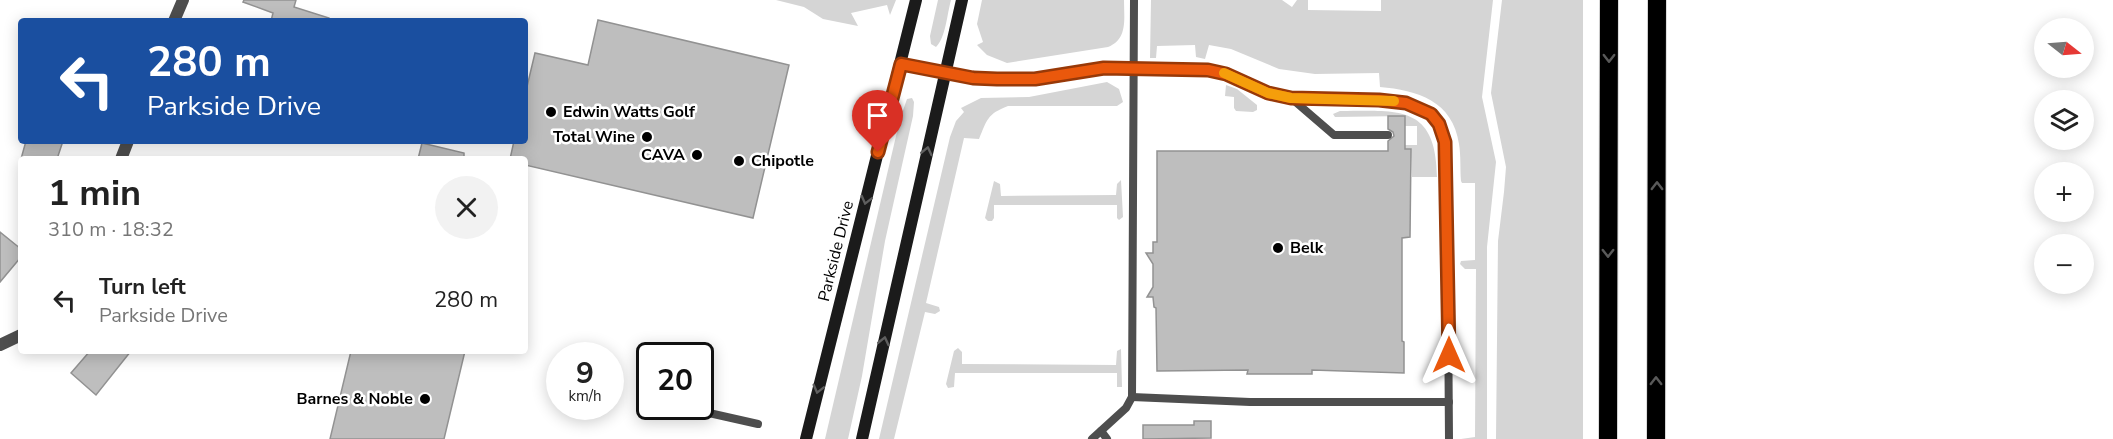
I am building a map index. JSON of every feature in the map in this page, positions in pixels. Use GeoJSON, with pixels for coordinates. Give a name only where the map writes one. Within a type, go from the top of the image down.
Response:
{"type":"FeatureCollection","features":[{"type":"Feature","properties":{"kind":"highway"},"geometry":{"type":"LineString","coordinates":[[1608,439],[1609,0]]}},
{"type":"Feature","properties":{"kind":"highway"},"geometry":{"type":"LineString","coordinates":[[1656,439],[1657,0]]}},
{"type":"Feature","properties":{"kind":"street"},"geometry":{"type":"LineString","coordinates":[[175,18],[183,0]]}},
{"type":"Feature","properties":{"kind":"street","name":"Parkside Drive"},"geometry":{"type":"LineString","coordinates":[[806,439],[901,64],[915,0]]}},
{"type":"Feature","properties":{"kind":"street"},"geometry":{"type":"LineString","coordinates":[[862,439],[962,0]]}},
{"type":"Feature","properties":{"kind":"street"},"geometry":{"type":"LineString","coordinates":[[901,64],[945,73]]}},
{"type":"Feature","properties":{"kind":"street"},"geometry":{"type":"LineString","coordinates":[[0,345],[18,336]]}},
{"type":"Feature","properties":{"kind":"lane"},"geometry":{"type":"LineString","coordinates":[[1092,439],[1126,408],[1132,398],[1134,0]]}},
{"type":"Feature","properties":{"kind":"lane"},"geometry":{"type":"LineString","coordinates":[[945,73],[973,78],[1035,79],[1104,68],[1208,70],[1226,74],[1268,93],[1291,98],[1379,100],[1406,103],[1431,114],[1439,124],[1447,158],[1449,439]]}},
{"type":"Feature","properties":{"kind":"lane"},"geometry":{"type":"LineString","coordinates":[[1291,98],[1334,135],[1388,135]]}},
{"type":"Feature","properties":{"kind":"lane"},"geometry":{"type":"LineString","coordinates":[[1132,398],[1250,402],[1449,402]]}},
{"type":"Feature","properties":{"kind":"lane"},"geometry":{"type":"LineString","coordinates":[[714,414],[759,424]]}},
{"type":"Feature","properties":{"kind":"lane"},"geometry":{"type":"LineString","coordinates":[[1101,431],[1107,439]]}},
{"type":"Feature","properties":{"kind":"shaded area"},"geometry":{"type":"Polygon","coordinates":[[[776,0],[896,0],[890,15],[887,5],[851,13],[858,26],[823,19],[804,7],[776,0]]]}},
{"type":"Feature","properties":{"kind":"shaded area"},"geometry":{"type":"Polygon","coordinates":[[[938,0],[951,0],[944,31],[936,47],[931,44],[930,36],[938,0]]]}},
{"type":"Feature","properties":{"kind":"shaded area"},"geometry":{"type":"Polygon","coordinates":[[[982,0],[1124,0],[1124,28],[1119,39],[1108,47],[1007,63],[987,55],[977,45],[983,42],[977,24],[982,0]]]}},
{"type":"Feature","properties":{"kind":"shaded area"},"geometry":{"type":"Polygon","coordinates":[[[1151,0],[1282,0],[1292,7],[1297,0],[1308,0],[1308,10],[1381,11],[1381,0],[1493,0],[1482,97],[1496,162],[1487,247],[1487,439],[1461,439],[1475,437],[1476,269],[1465,269],[1460,264],[1461,261],[1475,260],[1475,183],[1462,183],[1461,181],[1459,144],[1449,117],[1431,100],[1420,95],[1380,87],[1379,73],[1315,74],[1279,69],[1231,49],[1209,45],[1205,59],[1196,57],[1195,45],[1157,46],[1156,58],[1150,58],[1151,0]]]}},
{"type":"Feature","properties":{"kind":"shaded area"},"geometry":{"type":"Polygon","coordinates":[[[1502,0],[1583,0],[1583,439],[1496,439],[1498,241],[1506,167],[1491,93],[1502,0]]]}},
{"type":"Feature","properties":{"kind":"shaded area"},"geometry":{"type":"Polygon","coordinates":[[[1107,82],[1119,89],[1123,102],[1117,106],[1008,106],[989,118],[979,139],[964,138],[926,303],[939,307],[940,311],[935,314],[925,312],[894,439],[879,439],[950,137],[956,121],[964,112],[961,108],[981,98],[1029,97],[1107,82]]]}},
{"type":"Feature","properties":{"kind":"shaded area"},"geometry":{"type":"Polygon","coordinates":[[[1226,85],[1237,89],[1257,105],[1257,110],[1253,112],[1236,111],[1234,97],[1225,96],[1226,85]]]}},
{"type":"Feature","properties":{"kind":"shaded area"},"geometry":{"type":"Polygon","coordinates":[[[912,98],[913,116],[885,241],[862,376],[848,439],[825,439],[900,119],[907,99],[912,98]]]}},
{"type":"Feature","properties":{"kind":"shaded area"},"geometry":{"type":"Polygon","coordinates":[[[1340,111],[1396,113],[1410,117],[1421,124],[1430,136],[1435,153],[1437,177],[1412,177],[1411,150],[1405,149],[1405,145],[1417,145],[1417,126],[1405,126],[1405,116],[1335,117],[1333,114],[1340,111]]]}},
{"type":"Feature","properties":{"kind":"shaded area"},"geometry":{"type":"Polygon","coordinates":[[[1121,180],[1123,217],[1119,220],[1117,205],[994,205],[992,221],[985,218],[994,181],[1000,184],[1001,196],[1116,195],[1117,184],[1121,180]]]}},
{"type":"Feature","properties":{"kind":"shaded area"},"geometry":{"type":"Polygon","coordinates":[[[958,348],[962,352],[962,364],[1116,365],[1117,351],[1121,349],[1122,387],[1117,387],[1117,373],[955,373],[954,387],[948,388],[946,384],[954,351],[958,348]]]}},
{"type":"Feature","properties":{"kind":"building"},"geometry":{"type":"Polygon","coordinates":[[[244,0],[296,0],[294,7],[329,18],[272,18],[273,13],[243,2],[244,0]]]}},
{"type":"Feature","properties":{"kind":"building"},"geometry":{"type":"Polygon","coordinates":[[[598,20],[789,65],[753,218],[528,166],[528,156],[511,156],[513,144],[528,144],[528,82],[535,53],[588,65],[598,20]]]}},
{"type":"Feature","properties":{"kind":"building","name":"Belk"},"geometry":{"type":"Polygon","coordinates":[[[1388,116],[1405,116],[1405,149],[1411,149],[1410,237],[1402,238],[1404,373],[1312,370],[1312,374],[1247,374],[1248,370],[1157,371],[1156,308],[1153,297],[1147,297],[1153,287],[1153,264],[1146,253],[1153,253],[1153,242],[1157,242],[1157,151],[1388,151],[1388,141],[1394,136],[1393,132],[1388,129],[1388,116]]]}},
{"type":"Feature","properties":{"kind":"building"},"geometry":{"type":"Polygon","coordinates":[[[25,144],[62,144],[58,156],[22,156],[25,144]]]}},
{"type":"Feature","properties":{"kind":"building"},"geometry":{"type":"Polygon","coordinates":[[[422,144],[464,153],[464,156],[419,156],[422,144]]]}},
{"type":"Feature","properties":{"kind":"building"},"geometry":{"type":"Polygon","coordinates":[[[0,232],[18,247],[18,261],[0,282],[0,232]]]}},
{"type":"Feature","properties":{"kind":"building"},"geometry":{"type":"Polygon","coordinates":[[[87,354],[129,354],[96,395],[71,373],[87,354]]]}},
{"type":"Feature","properties":{"kind":"building"},"geometry":{"type":"Polygon","coordinates":[[[350,354],[464,354],[444,439],[330,439],[350,354]]]}},
{"type":"Feature","properties":{"kind":"building"},"geometry":{"type":"Polygon","coordinates":[[[1194,421],[1211,421],[1211,438],[1143,439],[1143,425],[1194,425],[1194,421]]]}},
{"type":"Feature","properties":{"kind":"slow traffic"},"geometry":{"type":"LineString","coordinates":[[1224,73],[1268,93],[1291,98],[1394,101]]}},
{"type":"Feature","properties":{"kind":"place","name":"Edwin Watts Golf"},"geometry":{"type":"Point","coordinates":[551,112]}},
{"type":"Feature","properties":{"kind":"place","name":"Total Wine"},"geometry":{"type":"Point","coordinates":[647,137]}},
{"type":"Feature","properties":{"kind":"place","name":"CAVA"},"geometry":{"type":"Point","coordinates":[697,155]}},
{"type":"Feature","properties":{"kind":"place","name":"Chipotle"},"geometry":{"type":"Point","coordinates":[739,161]}},
{"type":"Feature","properties":{"kind":"place","name":"Belk"},"geometry":{"type":"Point","coordinates":[1278,248]}},
{"type":"Feature","properties":{"kind":"place","name":"Barnes & Noble"},"geometry":{"type":"Point","coordinates":[425,399]}},
{"type":"Feature","properties":{"kind":"route"},"geometry":{"type":"LineString","coordinates":[[878,152],[901,64],[973,78],[997,79],[1035,79],[1104,68],[1208,70],[1226,74],[1268,93],[1291,98],[1388,100],[1406,103],[1431,114],[1439,124],[1445,142],[1449,355]]}}]}
